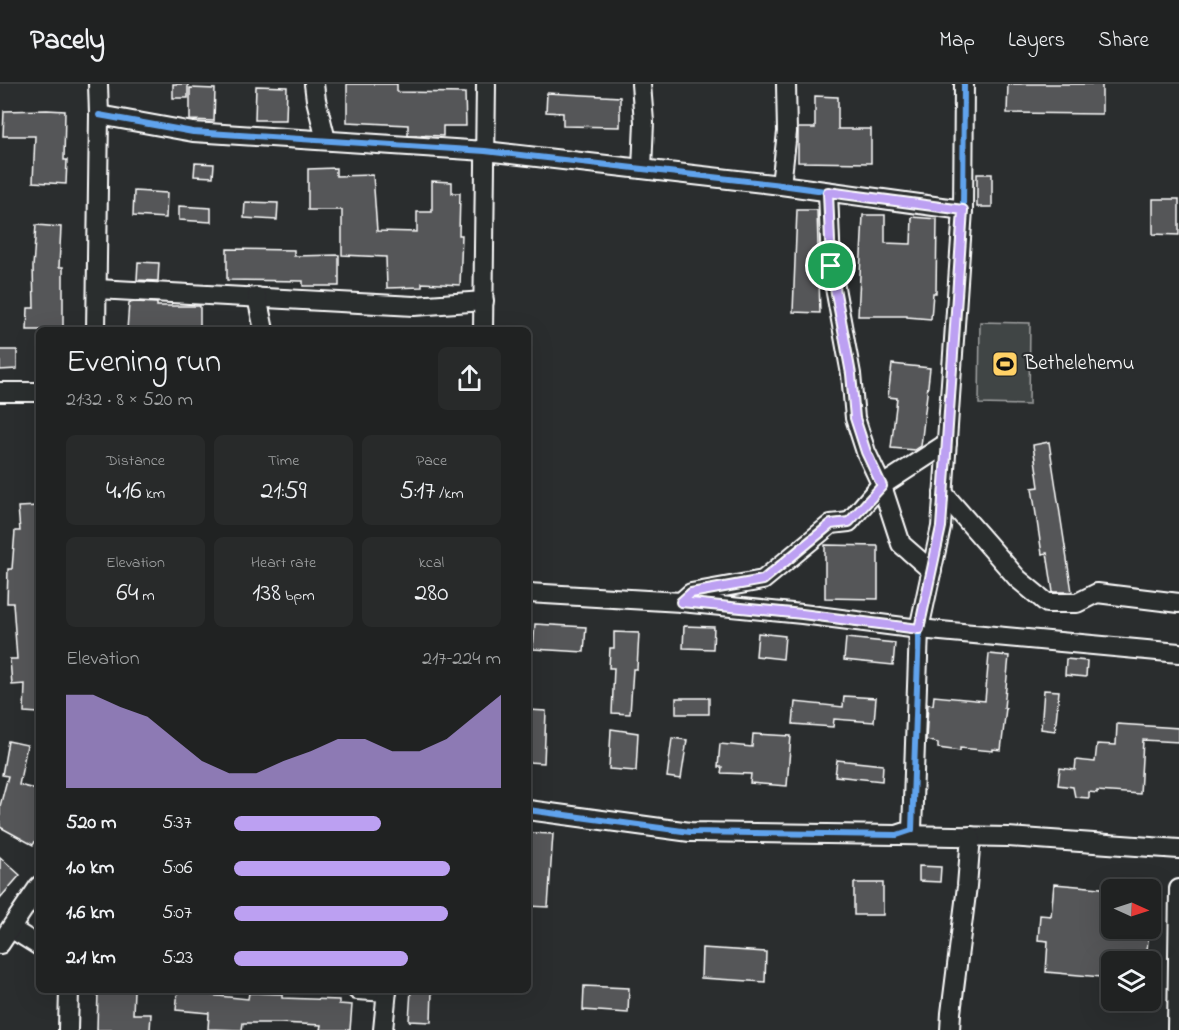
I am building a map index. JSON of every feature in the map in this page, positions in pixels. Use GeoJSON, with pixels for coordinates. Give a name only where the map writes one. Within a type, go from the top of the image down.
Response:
{"type":"FeatureCollection","features":[{"type":"Feature","properties":{"kind":"street"},"geometry":{"type":"LineString","coordinates":[[96,327],[98,84]]}},
{"type":"Feature","properties":{"kind":"street"},"geometry":{"type":"LineString","coordinates":[[314,84],[326,140]]}},
{"type":"Feature","properties":{"kind":"street"},"geometry":{"type":"LineString","coordinates":[[483,327],[486,84]]}},
{"type":"Feature","properties":{"kind":"street"},"geometry":{"type":"LineString","coordinates":[[641,84],[644,122],[642,169]]}},
{"type":"Feature","properties":{"kind":"street"},"geometry":{"type":"LineString","coordinates":[[781,185],[787,132],[786,84]]}},
{"type":"Feature","properties":{"kind":"street"},"geometry":{"type":"LineString","coordinates":[[897,835],[912,830],[919,629],[941,527],[963,210],[964,84]]}},
{"type":"Feature","properties":{"kind":"street"},"geometry":{"type":"LineString","coordinates":[[99,115],[193,132],[485,151],[781,185],[963,210]]}},
{"type":"Feature","properties":{"kind":"street"},"geometry":{"type":"LineString","coordinates":[[828,192],[831,266],[851,374],[855,418],[866,452],[882,486],[901,544],[932,571]]}},
{"type":"Feature","properties":{"kind":"street"},"geometry":{"type":"LineString","coordinates":[[97,289],[414,306],[484,301]]}},
{"type":"Feature","properties":{"kind":"street"},"geometry":{"type":"LineString","coordinates":[[257,297],[263,327]]}},
{"type":"Feature","properties":{"kind":"street"},"geometry":{"type":"LineString","coordinates":[[0,392],[36,392]]}},
{"type":"Feature","properties":{"kind":"street"},"geometry":{"type":"LineString","coordinates":[[681,602],[691,593],[763,580],[831,524],[849,522],[882,486],[947,443]]}},
{"type":"Feature","properties":{"kind":"street"},"geometry":{"type":"LineString","coordinates":[[944,493],[1018,579],[1047,603],[1077,603],[1097,593],[1179,603]]}},
{"type":"Feature","properties":{"kind":"street"},"geometry":{"type":"LineString","coordinates":[[531,593],[681,602],[919,629],[1179,653]]}},
{"type":"Feature","properties":{"kind":"street"},"geometry":{"type":"LineString","coordinates":[[531,810],[690,832],[971,836],[1179,849]]}},
{"type":"Feature","properties":{"kind":"street"},"geometry":{"type":"LineString","coordinates":[[950,1030],[971,836]]}},
{"type":"Feature","properties":{"kind":"street"},"geometry":{"type":"LineString","coordinates":[[1177,1030],[1179,889]]}},
{"type":"Feature","properties":{"kind":"street"},"geometry":{"type":"LineString","coordinates":[[0,944],[36,891]]}},
{"type":"Feature","properties":{"kind":"street"},"geometry":{"type":"LineString","coordinates":[[12,929],[36,944]]}},
{"type":"Feature","properties":{"kind":"street"},"geometry":{"type":"LineString","coordinates":[[68,1030],[69,993]]}},
{"type":"Feature","properties":{"kind":"street"},"geometry":{"type":"LineString","coordinates":[[383,1030],[387,993]]}},
{"type":"Feature","properties":{"kind":"shaded area","name":"Bethelehemu"},"geometry":{"type":"Polygon","coordinates":[[[980,322],[1030,323],[1029,405],[979,404],[980,322]]]}},
{"type":"Feature","properties":{"kind":"building"},"geometry":{"type":"Polygon","coordinates":[[[173,84],[188,84],[188,98],[173,98],[173,84]]]}},
{"type":"Feature","properties":{"kind":"building"},"geometry":{"type":"Polygon","coordinates":[[[347,84],[397,84],[397,92],[465,93],[466,126],[443,126],[443,136],[408,135],[408,125],[347,122],[347,84]]]}},
{"type":"Feature","properties":{"kind":"building"},"geometry":{"type":"Polygon","coordinates":[[[1008,84],[1102,84],[1102,114],[1007,113],[1008,84]]]}},
{"type":"Feature","properties":{"kind":"building"},"geometry":{"type":"Polygon","coordinates":[[[256,86],[287,87],[286,120],[255,120],[256,86]]]}},
{"type":"Feature","properties":{"kind":"building"},"geometry":{"type":"Polygon","coordinates":[[[190,88],[215,89],[214,121],[190,120],[190,88]]]}},
{"type":"Feature","properties":{"kind":"building"},"geometry":{"type":"Polygon","coordinates":[[[547,93],[620,97],[620,127],[563,126],[563,113],[546,112],[547,93]]]}},
{"type":"Feature","properties":{"kind":"building"},"geometry":{"type":"Polygon","coordinates":[[[815,96],[838,97],[838,129],[871,129],[871,163],[798,162],[798,128],[815,128],[815,96]]]}},
{"type":"Feature","properties":{"kind":"building"},"geometry":{"type":"Polygon","coordinates":[[[4,111],[65,111],[66,184],[33,182],[35,136],[3,136],[4,111]]]}},
{"type":"Feature","properties":{"kind":"building"},"geometry":{"type":"Polygon","coordinates":[[[195,163],[214,164],[213,177],[194,176],[195,163]]]}},
{"type":"Feature","properties":{"kind":"building"},"geometry":{"type":"Polygon","coordinates":[[[336,168],[336,176],[373,175],[377,231],[417,232],[417,212],[432,212],[432,181],[452,182],[452,193],[460,193],[459,235],[462,235],[460,285],[422,283],[422,287],[387,288],[386,257],[342,255],[342,210],[308,210],[308,169],[336,168]]]}},
{"type":"Feature","properties":{"kind":"building"},"geometry":{"type":"Polygon","coordinates":[[[977,174],[992,174],[992,207],[977,207],[977,174]]]}},
{"type":"Feature","properties":{"kind":"building"},"geometry":{"type":"Polygon","coordinates":[[[134,191],[167,193],[166,218],[133,216],[134,191]]]}},
{"type":"Feature","properties":{"kind":"building"},"geometry":{"type":"Polygon","coordinates":[[[1153,199],[1179,199],[1179,235],[1153,234],[1153,199]]]}},
{"type":"Feature","properties":{"kind":"building"},"geometry":{"type":"Polygon","coordinates":[[[245,202],[278,203],[277,220],[244,218],[245,202]]]}},
{"type":"Feature","properties":{"kind":"building"},"geometry":{"type":"Polygon","coordinates":[[[179,206],[211,208],[211,222],[179,220],[179,206]]]}},
{"type":"Feature","properties":{"kind":"building"},"geometry":{"type":"Polygon","coordinates":[[[797,210],[817,210],[820,313],[793,312],[797,210]]]}},
{"type":"Feature","properties":{"kind":"building"},"geometry":{"type":"Polygon","coordinates":[[[863,215],[885,215],[885,243],[911,244],[912,217],[937,219],[936,293],[933,293],[931,319],[907,316],[858,316],[863,215]]]}},
{"type":"Feature","properties":{"kind":"building"},"geometry":{"type":"Polygon","coordinates":[[[36,225],[61,227],[59,267],[63,267],[63,327],[36,327],[36,330],[27,330],[28,308],[34,308],[33,267],[36,225]]]}},
{"type":"Feature","properties":{"kind":"building"},"geometry":{"type":"Polygon","coordinates":[[[227,249],[294,250],[294,256],[339,255],[339,286],[303,286],[303,281],[227,280],[227,249]]]}},
{"type":"Feature","properties":{"kind":"building"},"geometry":{"type":"Polygon","coordinates":[[[138,262],[159,263],[158,281],[137,280],[138,262]]]}},
{"type":"Feature","properties":{"kind":"building"},"geometry":{"type":"Polygon","coordinates":[[[129,303],[157,303],[157,306],[200,306],[200,327],[127,327],[129,303]]]}},
{"type":"Feature","properties":{"kind":"building"},"geometry":{"type":"Polygon","coordinates":[[[0,350],[17,350],[17,369],[0,370],[0,350]]]}},
{"type":"Feature","properties":{"kind":"building"},"geometry":{"type":"Polygon","coordinates":[[[892,364],[930,368],[921,446],[915,450],[891,448],[897,398],[888,397],[892,364]]]}},
{"type":"Feature","properties":{"kind":"building"},"geometry":{"type":"Polygon","coordinates":[[[1049,442],[1072,592],[1053,592],[1047,553],[1042,554],[1032,488],[1039,487],[1033,445],[1049,442]]]}},
{"type":"Feature","properties":{"kind":"building"},"geometry":{"type":"Polygon","coordinates":[[[36,506],[36,713],[24,712],[25,684],[12,685],[10,659],[17,659],[13,603],[7,603],[8,569],[12,569],[15,531],[20,531],[18,507],[36,506]]]}},
{"type":"Feature","properties":{"kind":"building"},"geometry":{"type":"Polygon","coordinates":[[[825,545],[878,546],[878,599],[825,598],[825,545]]]}},
{"type":"Feature","properties":{"kind":"building"},"geometry":{"type":"Polygon","coordinates":[[[535,624],[586,627],[584,652],[533,649],[535,624]]]}},
{"type":"Feature","properties":{"kind":"building"},"geometry":{"type":"Polygon","coordinates":[[[684,626],[714,627],[713,649],[683,648],[684,626]]]}},
{"type":"Feature","properties":{"kind":"building"},"geometry":{"type":"Polygon","coordinates":[[[614,632],[639,633],[637,669],[633,669],[630,714],[612,713],[614,668],[609,668],[610,648],[614,648],[614,632]]]}},
{"type":"Feature","properties":{"kind":"building"},"geometry":{"type":"Polygon","coordinates":[[[758,633],[785,636],[783,659],[756,656],[758,633]]]}},
{"type":"Feature","properties":{"kind":"building"},"geometry":{"type":"Polygon","coordinates":[[[846,638],[895,643],[893,665],[844,660],[846,638]]]}},
{"type":"Feature","properties":{"kind":"building"},"geometry":{"type":"Polygon","coordinates":[[[989,654],[1009,656],[1001,750],[960,748],[960,751],[938,748],[938,743],[926,740],[928,704],[933,705],[934,696],[985,701],[989,654]]]}},
{"type":"Feature","properties":{"kind":"building"},"geometry":{"type":"Polygon","coordinates":[[[1066,659],[1087,661],[1086,677],[1065,675],[1066,659]]]}},
{"type":"Feature","properties":{"kind":"building"},"geometry":{"type":"Polygon","coordinates":[[[1044,690],[1059,691],[1055,731],[1041,729],[1044,690]]]}},
{"type":"Feature","properties":{"kind":"building"},"geometry":{"type":"Polygon","coordinates":[[[844,696],[876,698],[874,722],[834,719],[833,727],[793,724],[795,702],[843,707],[844,696]]]}},
{"type":"Feature","properties":{"kind":"building"},"geometry":{"type":"Polygon","coordinates":[[[676,698],[709,698],[709,714],[676,714],[676,698]]]}},
{"type":"Feature","properties":{"kind":"building"},"geometry":{"type":"Polygon","coordinates":[[[531,710],[546,711],[544,763],[531,762],[531,710]]]}},
{"type":"Feature","properties":{"kind":"building"},"geometry":{"type":"Polygon","coordinates":[[[1117,724],[1179,728],[1179,742],[1143,740],[1140,794],[1097,791],[1097,793],[1089,792],[1089,798],[1075,797],[1073,787],[1058,785],[1060,768],[1075,770],[1076,760],[1095,762],[1097,744],[1116,745],[1117,724]]]}},
{"type":"Feature","properties":{"kind":"building"},"geometry":{"type":"Polygon","coordinates":[[[611,729],[638,733],[636,771],[609,769],[611,729]]]}},
{"type":"Feature","properties":{"kind":"building"},"geometry":{"type":"Polygon","coordinates":[[[753,734],[791,736],[787,786],[750,783],[751,774],[721,773],[722,767],[718,767],[720,744],[752,747],[753,734]]]}},
{"type":"Feature","properties":{"kind":"building"},"geometry":{"type":"Polygon","coordinates":[[[672,738],[687,740],[681,779],[667,777],[672,738]]]}},
{"type":"Feature","properties":{"kind":"building"},"geometry":{"type":"Polygon","coordinates":[[[8,741],[27,745],[19,785],[36,789],[36,840],[33,845],[0,827],[0,806],[8,776],[2,775],[8,741]]]}},
{"type":"Feature","properties":{"kind":"building"},"geometry":{"type":"Polygon","coordinates":[[[837,760],[883,765],[882,781],[835,776],[837,760]]]}},
{"type":"Feature","properties":{"kind":"building"},"geometry":{"type":"Polygon","coordinates":[[[531,833],[553,834],[548,907],[531,906],[531,833]]]}},
{"type":"Feature","properties":{"kind":"building"},"geometry":{"type":"Polygon","coordinates":[[[0,857],[20,875],[0,898],[0,857]]]}},
{"type":"Feature","properties":{"kind":"building"},"geometry":{"type":"Polygon","coordinates":[[[919,866],[941,867],[940,882],[919,881],[919,866]]]}},
{"type":"Feature","properties":{"kind":"building"},"geometry":{"type":"Polygon","coordinates":[[[854,883],[883,883],[883,915],[854,915],[854,883]]]}},
{"type":"Feature","properties":{"kind":"building"},"geometry":{"type":"Polygon","coordinates":[[[1054,884],[1101,888],[1101,939],[1148,939],[1147,951],[1101,951],[1101,977],[1046,972],[1048,941],[1038,940],[1040,915],[1051,916],[1054,884]]]}},
{"type":"Feature","properties":{"kind":"building"},"geometry":{"type":"Polygon","coordinates":[[[702,948],[766,952],[765,982],[701,978],[702,948]]]}},
{"type":"Feature","properties":{"kind":"building"},"geometry":{"type":"Polygon","coordinates":[[[584,986],[629,988],[628,1013],[583,1010],[584,986]]]}},
{"type":"Feature","properties":{"kind":"building"},"geometry":{"type":"Polygon","coordinates":[[[98,993],[134,993],[133,1014],[151,1014],[150,1030],[97,1030],[98,993]]]}},
{"type":"Feature","properties":{"kind":"building"},"geometry":{"type":"Polygon","coordinates":[[[178,993],[209,993],[209,995],[248,999],[249,993],[282,994],[282,998],[339,1000],[339,1004],[352,1005],[350,1030],[320,1030],[321,1025],[280,1023],[243,1023],[242,1030],[208,1029],[209,1013],[176,1010],[178,993]]]}},
{"type":"Feature","properties":{"kind":"building"},"geometry":{"type":"Polygon","coordinates":[[[411,993],[432,993],[431,1022],[409,1021],[411,993]]]}},
{"type":"Feature","properties":{"kind":"cycle path"},"geometry":{"type":"LineString","coordinates":[[531,810],[690,832],[897,835],[912,830],[919,629],[941,527],[963,210],[964,84]]}},
{"type":"Feature","properties":{"kind":"cycle path"},"geometry":{"type":"LineString","coordinates":[[99,115],[193,132],[485,151],[781,185],[963,210]]}},
{"type":"Feature","properties":{"kind":"place","name":"Bethelehemu"},"geometry":{"type":"Point","coordinates":[1005,364]}},
{"type":"Feature","properties":{"kind":"route"},"geometry":{"type":"LineString","coordinates":[[828,192],[963,210],[941,527],[919,629],[681,602],[691,593],[763,580],[831,524],[849,522],[882,486],[866,452],[855,418],[851,374],[831,266],[828,192]]}}]}
